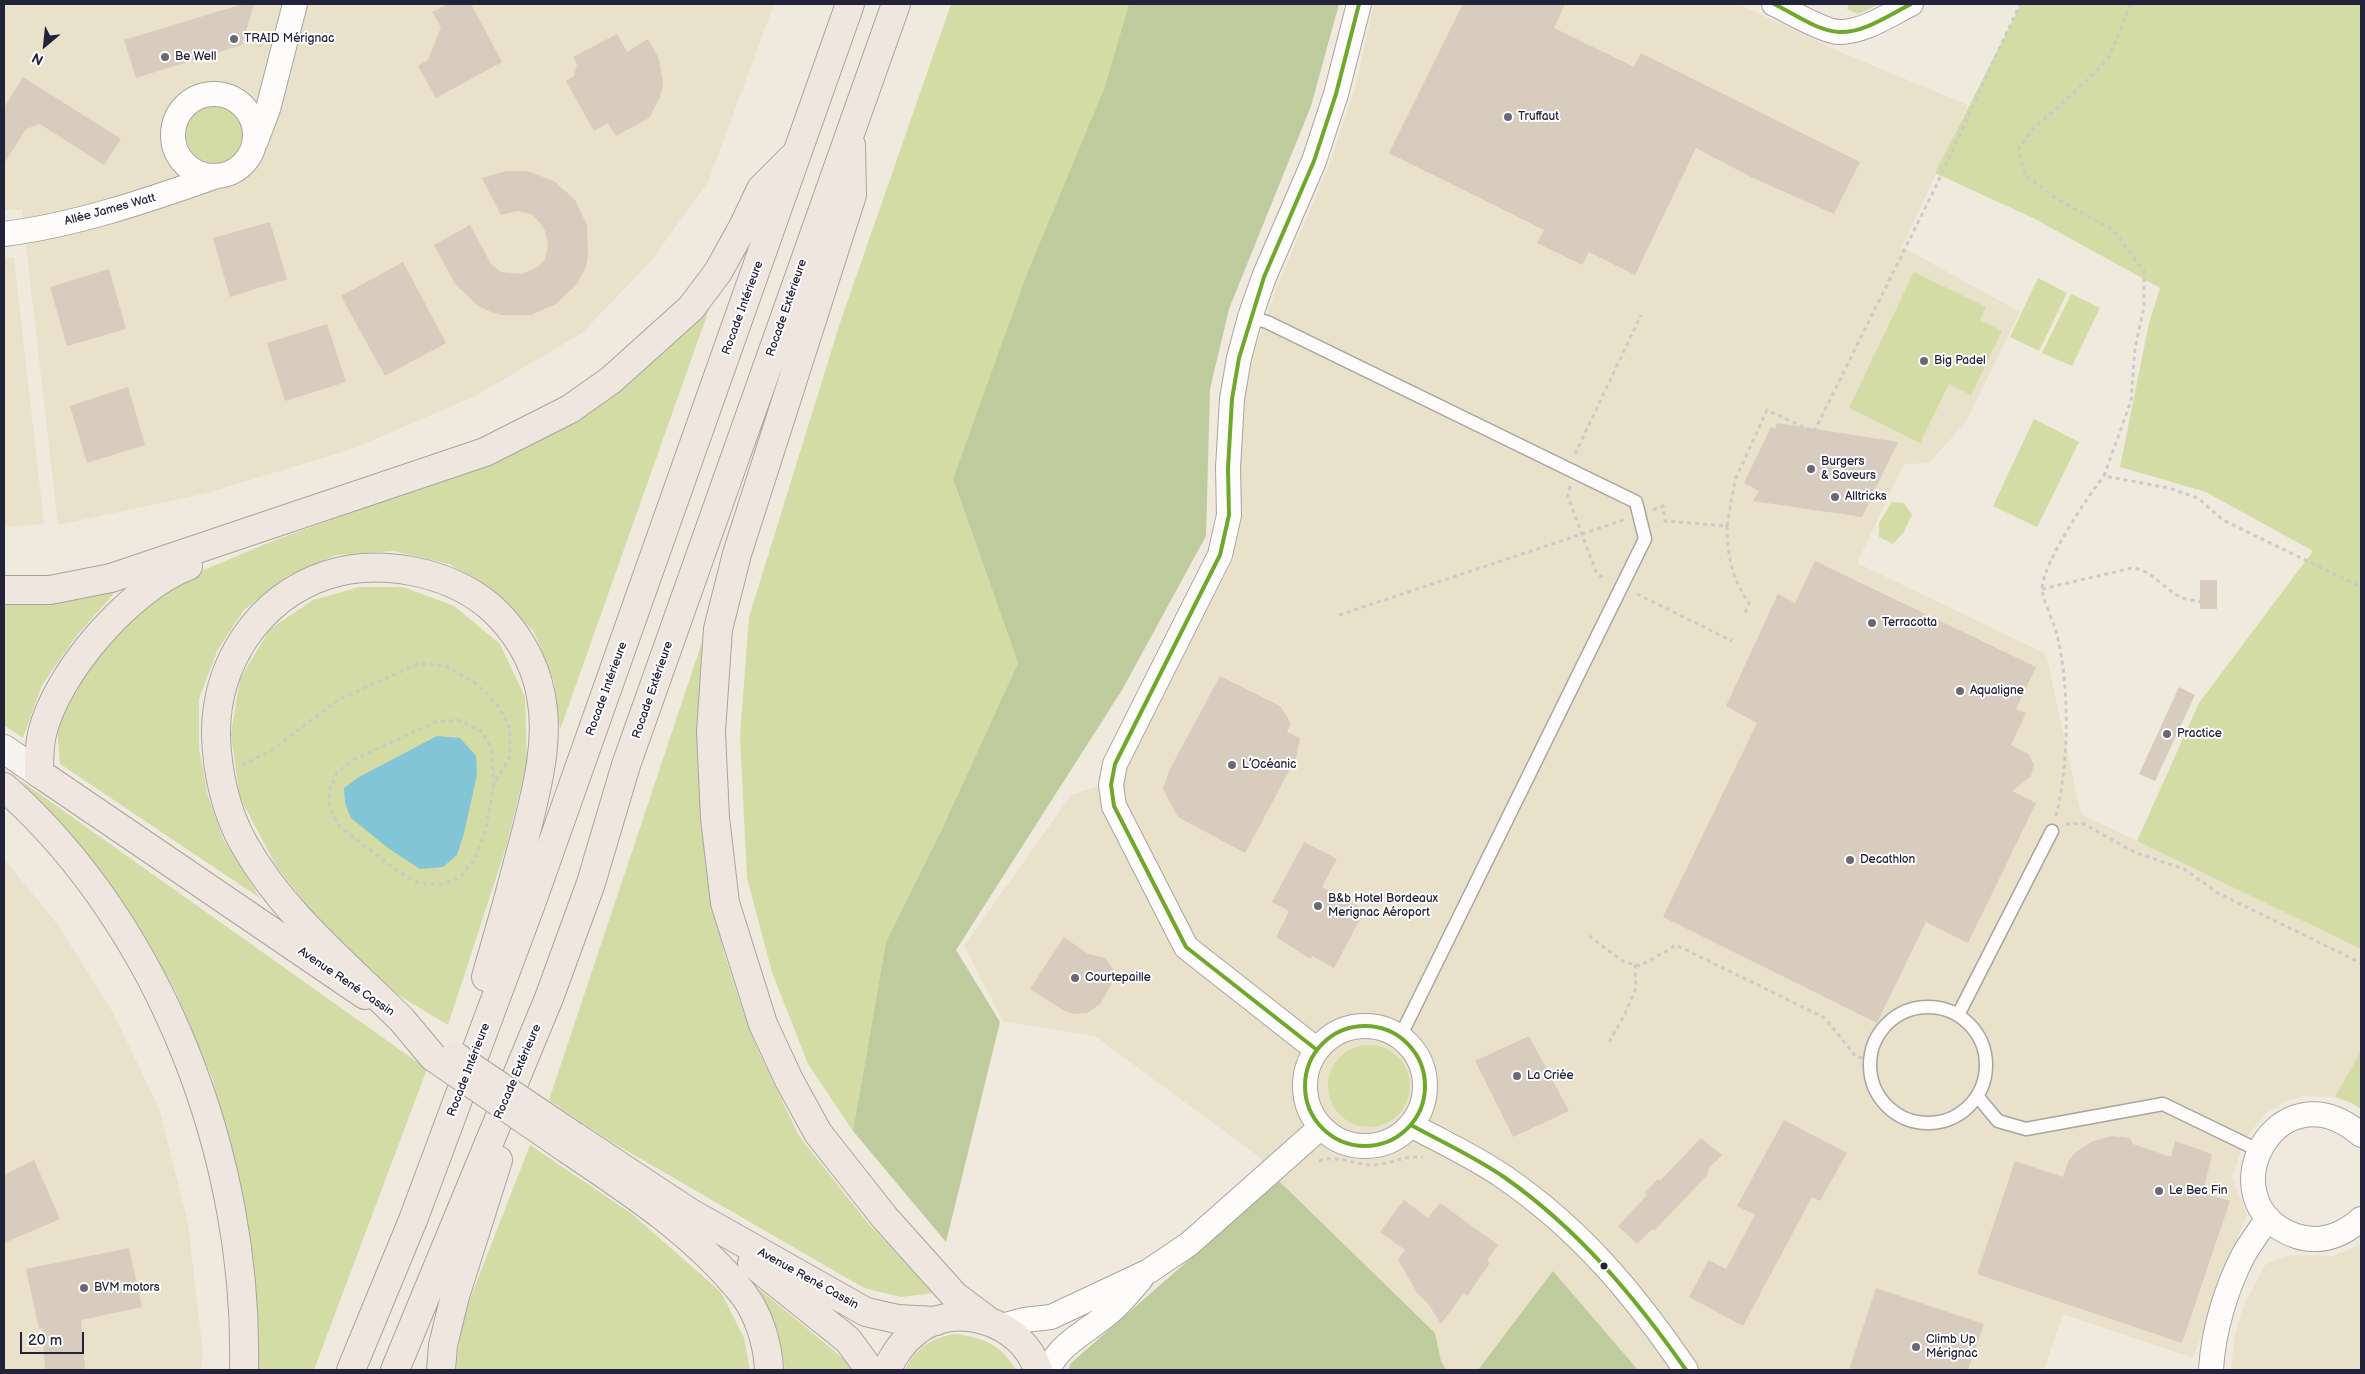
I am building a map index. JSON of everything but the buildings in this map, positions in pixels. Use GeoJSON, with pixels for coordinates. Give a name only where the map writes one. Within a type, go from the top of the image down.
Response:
{"type":"FeatureCollection","features":[{"type":"Feature","properties":{"kind":"main road","name":"Rocade Intérieure"},"geometry":{"type":"LineString","coordinates":[[351,1370],[413,1220],[535,892],[850,4]]}},
{"type":"Feature","properties":{"kind":"main road","name":"Rocade Extérieure"},"geometry":{"type":"LineString","coordinates":[[395,1370],[549,998],[590,883],[626,765],[851,126],[896,4]]}},
{"type":"Feature","properties":{"kind":"main road"},"geometry":{"type":"LineString","coordinates":[[851,126],[852,195],[737,554],[718,629],[711,732],[716,827],[726,903],[763,1024],[810,1118],[824,1141],[885,1218],[955,1296],[1020,1341],[1038,1370]]}},
{"type":"Feature","properties":{"kind":"main road"},"geometry":{"type":"LineString","coordinates":[[39,772],[42,734],[49,714],[67,679],[93,641],[128,603],[172,572],[448,475],[485,452],[570,409],[612,380],[691,308],[718,272],[761,189],[799,150]]}},
{"type":"Feature","properties":{"kind":"main road"},"geometry":{"type":"LineString","coordinates":[[4,590],[50,590],[111,578],[485,452]]}},
{"type":"Feature","properties":{"kind":"main road"},"geometry":{"type":"LineString","coordinates":[[413,1220],[511,893],[536,789],[544,736],[542,697],[530,660],[512,630],[487,605],[460,588],[406,570],[372,568],[328,575],[300,587],[273,605],[252,626],[236,649],[222,683],[216,717],[216,756],[226,800],[243,842],[272,889],[294,916],[402,1020],[433,1057],[572,1143],[616,1182],[679,1231],[715,1264],[745,1296],[760,1326],[769,1358],[769,1370]]}},
{"type":"Feature","properties":{"kind":"main road","name":"Avenue René Cassin"},"geometry":{"type":"LineString","coordinates":[[4,750],[402,1020]]}},
{"type":"Feature","properties":{"kind":"main road"},"geometry":{"type":"LineString","coordinates":[[4,787],[67,853],[112,912],[148,970],[176,1030],[200,1090],[223,1167],[237,1250],[244,1341],[244,1370]]}},
{"type":"Feature","properties":{"kind":"main road"},"geometry":{"type":"LineString","coordinates":[[441,1370],[442,1345],[455,1296],[549,998]]}},
{"type":"Feature","properties":{"kind":"main road","name":"Avenue René Cassin"},"geometry":{"type":"LineString","coordinates":[[572,1143],[689,1212],[866,1312],[897,1319],[936,1321]]}},
{"type":"Feature","properties":{"kind":"main road","name":"Avenue René Cassin"},"geometry":{"type":"LineString","coordinates":[[689,1212],[848,1340],[870,1370]]}},
{"type":"Feature","properties":{"kind":"main road"},"geometry":{"type":"LineString","coordinates":[[886,1370],[898,1349],[914,1332],[936,1321],[961,1316],[994,1323]]}},
{"type":"Feature","properties":{"kind":"street"},"geometry":{"type":"LineString","coordinates":[[254,146],[255,132],[252,119],[244,107],[234,99],[220,94],[207,94],[194,98],[183,107],[175,118],[172,132],[176,152],[188,168],[200,175],[214,177],[227,174],[239,168],[248,158],[254,146],[268,109],[295,4]]}},
{"type":"Feature","properties":{"kind":"street"},"geometry":{"type":"LineString","coordinates":[[1317,1050],[1186,947],[1114,806],[1111,785],[1115,764],[1213,570],[1226,535],[1229,515],[1228,468],[1232,399],[1239,358],[1250,317],[1264,277],[1314,161],[1336,94],[1358,4]]}},
{"type":"Feature","properties":{"kind":"street"},"geometry":{"type":"LineString","coordinates":[[1774,4],[1814,24],[1838,32],[1861,28],[1911,4]]}},
{"type":"Feature","properties":{"kind":"street","name":"Allée James Watt"},"geometry":{"type":"LineString","coordinates":[[4,234],[39,229],[162,196],[214,177]]}},
{"type":"Feature","properties":{"kind":"street"},"geometry":{"type":"LineString","coordinates":[[1365,1026],[1384,1029],[1400,1037],[1414,1051],[1423,1069],[1426,1089],[1422,1108],[1411,1125],[1396,1138],[1377,1145],[1357,1145],[1337,1139],[1321,1127],[1310,1109],[1305,1089],[1308,1068],[1317,1050],[1330,1037],[1347,1029],[1365,1026]]}},
{"type":"Feature","properties":{"kind":"street"},"geometry":{"type":"LineString","coordinates":[[2361,1135],[2348,1124],[2328,1116],[2307,1115],[2287,1121],[2270,1133],[2258,1150],[2253,1168],[2253,1185],[2258,1203],[2268,1218],[2285,1232],[2305,1239],[2327,1239],[2348,1231],[2361,1219]]}},
{"type":"Feature","properties":{"kind":"street"},"geometry":{"type":"LineString","coordinates":[[1411,1125],[1504,1177],[1555,1216],[1605,1264],[1632,1295],[1686,1370]]}},
{"type":"Feature","properties":{"kind":"street"},"geometry":{"type":"LineString","coordinates":[[994,1323],[1051,1316],[1149,1271],[1189,1244],[1321,1127]]}},
{"type":"Feature","properties":{"kind":"street"},"geometry":{"type":"LineString","coordinates":[[2210,1370],[2211,1355],[2225,1300],[2244,1254],[2268,1218]]}},
{"type":"Feature","properties":{"kind":"street"},"geometry":{"type":"LineString","coordinates":[[1048,1370],[1052,1362],[1072,1340],[1110,1312],[1149,1271]]}},
{"type":"Feature","properties":{"kind":"lane"},"geometry":{"type":"LineString","coordinates":[[1250,317],[1276,326],[1636,502],[1645,539],[1400,1037]]}},
{"type":"Feature","properties":{"kind":"lane"},"geometry":{"type":"LineString","coordinates":[[1958,1015],[2052,831]]}},
{"type":"Feature","properties":{"kind":"lane"},"geometry":{"type":"LineString","coordinates":[[1920,1007],[1940,1008],[1958,1015],[1972,1027],[1982,1043],[1987,1061],[1985,1080],[1978,1097],[1964,1112],[1947,1121],[1928,1124],[1909,1121],[1892,1111],[1878,1097],[1871,1079],[1869,1059],[1875,1040],[1886,1024],[1901,1013],[1920,1007]]}},
{"type":"Feature","properties":{"kind":"lane"},"geometry":{"type":"LineString","coordinates":[[1978,1097],[1998,1120],[2026,1129],[2163,1104],[2258,1150]]}},
{"type":"Feature","properties":{"kind":"path"},"geometry":{"type":"LineString","coordinates":[[1744,616],[1749,602],[1737,585],[1730,564],[1727,526],[1735,480],[1767,410],[1814,432],[1935,188],[2020,4]]}},
{"type":"Feature","properties":{"kind":"path"},"geometry":{"type":"LineString","coordinates":[[2052,831],[2063,788],[2066,702],[2057,634],[2041,590],[2048,569],[2066,533],[2086,498],[2104,476],[2131,401],[2135,348],[2144,307],[2144,271],[2113,230],[2058,200],[2026,176],[2018,150],[2032,130],[2095,73],[2109,56],[2131,4]]}},
{"type":"Feature","properties":{"kind":"path"},"geometry":{"type":"LineString","coordinates":[[2104,476],[2170,488],[2198,498],[2223,520],[2361,587]]}},
{"type":"Feature","properties":{"kind":"path"},"geometry":{"type":"LineString","coordinates":[[1339,615],[1663,506],[1665,521],[1727,526]]}},
{"type":"Feature","properties":{"kind":"path"},"geometry":{"type":"LineString","coordinates":[[2041,590],[2132,568],[2148,573],[2181,597],[2200,602]]}},
{"type":"Feature","properties":{"kind":"path"},"geometry":{"type":"LineString","coordinates":[[221,775],[272,750],[338,700],[420,662],[445,666],[474,682],[497,704],[510,728],[510,757],[494,784],[485,832],[473,862],[459,878],[439,885],[416,882],[395,869],[340,827],[329,807],[330,789],[337,773],[353,760],[435,722],[458,720],[481,732],[491,747],[494,784]]}},
{"type":"Feature","properties":{"kind":"path"},"geometry":{"type":"LineString","coordinates":[[2052,831],[2070,823],[2084,824],[2136,853],[2184,869],[2218,893],[2361,963]]}},
{"type":"Feature","properties":{"kind":"path"},"geometry":{"type":"LineString","coordinates":[[1590,936],[1624,962],[1640,966],[1676,945],[1825,1018],[1856,1056],[1869,1059]]}},
{"type":"Feature","properties":{"kind":"path"},"geometry":{"type":"LineString","coordinates":[[1609,1042],[1624,1016],[1636,988],[1635,964]]}},
{"type":"Feature","properties":{"kind":"path"},"geometry":{"type":"LineString","coordinates":[[1311,1164],[1328,1158],[1373,1165],[1403,1157],[1430,1158]]}},
{"type":"Feature","properties":{"kind":"shaded area"},"geometry":{"type":"Polygon","coordinates":[[[4,4],[774,4],[708,182],[650,262],[582,333],[477,395],[352,449],[207,493],[58,525],[22,210],[4,210],[4,4]]]}},
{"type":"Feature","properties":{"kind":"shaded area"},"geometry":{"type":"Polygon","coordinates":[[[1374,4],[1738,4],[1847,55],[1968,105],[1902,247],[2020,312],[1966,422],[1929,463],[1904,464],[1857,563],[2046,654],[2081,814],[2361,949],[2361,1051],[2335,1097],[2304,1096],[2284,1102],[2265,1114],[2245,1139],[2232,1178],[2247,1213],[2193,1358],[2063,1314],[2044,1370],[1638,1370],[1553,1272],[1478,1370],[1446,1370],[1441,1361],[1435,1333],[1279,1181],[1258,1156],[1095,1036],[1003,1021],[964,946],[1071,795],[1121,779],[1233,560],[1238,503],[1242,410],[1253,355],[1276,289],[1328,168],[1356,85],[1374,4]]]}},
{"type":"Feature","properties":{"kind":"shaded area"},"geometry":{"type":"Polygon","coordinates":[[[4,257],[14,258],[44,524],[4,527],[4,257]]]}},
{"type":"Feature","properties":{"kind":"shaded area"},"geometry":{"type":"Polygon","coordinates":[[[4,859],[58,925],[112,1011],[159,1108],[188,1223],[203,1355],[201,1370],[4,1370],[4,859]]]}},
{"type":"Feature","properties":{"kind":"shaded area"},"geometry":{"type":"Polygon","coordinates":[[[2361,1244],[2361,1370],[2231,1370],[2235,1335],[2243,1307],[2265,1265],[2290,1255],[2333,1256],[2361,1244]]]}},
{"type":"Feature","properties":{"kind":"green space"},"geometry":{"type":"Polygon","coordinates":[[[951,4],[1129,4],[1104,89],[953,479],[1018,663],[941,831],[886,942],[853,1131],[808,1064],[772,972],[747,878],[740,736],[749,617],[840,323],[951,4]]]}},
{"type":"Feature","properties":{"kind":"green space"},"geometry":{"type":"Polygon","coordinates":[[[1129,4],[1339,4],[1311,106],[1229,309],[1210,389],[1206,536],[1122,690],[956,950],[1000,1022],[946,1242],[853,1131],[886,942],[941,831],[1018,663],[953,479],[1027,274],[1104,89],[1129,4]]]}},
{"type":"Feature","properties":{"kind":"green space"},"geometry":{"type":"Polygon","coordinates":[[[1849,4],[1880,4],[1858,14],[1847,9],[1849,4]]]}},
{"type":"Feature","properties":{"kind":"green space"},"geometry":{"type":"Polygon","coordinates":[[[2021,4],[2361,4],[2361,949],[2137,841],[2199,703],[2313,551],[2206,492],[2120,467],[2149,323],[2160,288],[2035,219],[1935,173],[2021,4]]]}},
{"type":"Feature","properties":{"kind":"green space"},"geometry":{"type":"Polygon","coordinates":[[[215,105],[226,107],[239,118],[244,134],[242,145],[231,158],[215,163],[204,161],[191,150],[186,134],[188,123],[199,110],[215,105]]]}},
{"type":"Feature","properties":{"kind":"green space"},"geometry":{"type":"Polygon","coordinates":[[[1914,272],[1986,307],[1980,320],[2002,331],[1971,395],[1949,384],[1920,443],[1849,408],[1914,272]]]}},
{"type":"Feature","properties":{"kind":"green space"},"geometry":{"type":"Polygon","coordinates":[[[2038,278],[2067,293],[2039,351],[2010,337],[2038,278]]]}},
{"type":"Feature","properties":{"kind":"green space"},"geometry":{"type":"Polygon","coordinates":[[[2071,294],[2100,308],[2072,366],[2042,353],[2071,294]]]}},
{"type":"Feature","properties":{"kind":"green space"},"geometry":{"type":"Polygon","coordinates":[[[713,298],[560,730],[554,681],[534,632],[496,593],[449,564],[393,551],[336,555],[287,576],[244,610],[217,651],[199,699],[199,749],[208,796],[223,839],[260,898],[60,764],[57,728],[75,688],[104,649],[143,607],[192,575],[275,540],[471,470],[713,298]]]}},
{"type":"Feature","properties":{"kind":"green space"},"geometry":{"type":"Polygon","coordinates":[[[2034,419],[2079,442],[2037,527],[1993,506],[2034,419]]]}},
{"type":"Feature","properties":{"kind":"green space"},"geometry":{"type":"Polygon","coordinates":[[[1892,502],[1904,503],[1912,515],[1903,533],[1893,544],[1879,537],[1879,523],[1892,502]]]}},
{"type":"Feature","properties":{"kind":"green space"},"geometry":{"type":"Polygon","coordinates":[[[359,587],[403,587],[454,606],[500,644],[525,697],[527,762],[506,847],[448,1025],[398,995],[331,936],[277,867],[240,798],[231,734],[240,679],[270,629],[313,600],[359,587]]]}},
{"type":"Feature","properties":{"kind":"green space"},"geometry":{"type":"Polygon","coordinates":[[[118,589],[77,635],[42,685],[23,738],[4,725],[4,603],[32,604],[118,589]]]}},
{"type":"Feature","properties":{"kind":"green space"},"geometry":{"type":"Polygon","coordinates":[[[703,639],[698,735],[705,852],[724,953],[739,999],[757,1048],[799,1136],[867,1222],[933,1293],[901,1297],[864,1288],[603,1137],[549,1100],[703,639]]]}},
{"type":"Feature","properties":{"kind":"green space"},"geometry":{"type":"Polygon","coordinates":[[[20,780],[427,1069],[314,1370],[259,1370],[255,1302],[241,1192],[213,1080],[174,988],[111,885],[20,780]]]}},
{"type":"Feature","properties":{"kind":"green space"},"geometry":{"type":"Polygon","coordinates":[[[1369,1045],[1385,1048],[1398,1057],[1407,1070],[1410,1086],[1407,1102],[1398,1115],[1385,1124],[1369,1127],[1353,1124],[1340,1115],[1331,1102],[1328,1086],[1331,1070],[1340,1057],[1353,1048],[1369,1045]]]}},
{"type":"Feature","properties":{"kind":"green space"},"geometry":{"type":"Polygon","coordinates":[[[2361,1051],[2361,1109],[2352,1103],[2335,1097],[2361,1051]]]}},
{"type":"Feature","properties":{"kind":"green space"},"geometry":{"type":"Polygon","coordinates":[[[530,1145],[632,1214],[721,1292],[744,1338],[750,1370],[456,1370],[461,1322],[530,1145]]]}},
{"type":"Feature","properties":{"kind":"green space"},"geometry":{"type":"Polygon","coordinates":[[[1279,1181],[1435,1333],[1441,1361],[1446,1370],[1068,1370],[1071,1363],[1279,1181]]]}},
{"type":"Feature","properties":{"kind":"green space"},"geometry":{"type":"Polygon","coordinates":[[[1553,1271],[1638,1370],[1478,1370],[1553,1271]]]}},
{"type":"Feature","properties":{"kind":"green space"},"geometry":{"type":"Polygon","coordinates":[[[759,1289],[849,1363],[852,1370],[785,1370],[778,1332],[759,1289]]]}},
{"type":"Feature","properties":{"kind":"green space"},"geometry":{"type":"Polygon","coordinates":[[[955,1334],[974,1337],[998,1348],[1016,1370],[905,1370],[909,1362],[925,1345],[938,1338],[955,1334]]]}},
{"type":"Feature","properties":{"kind":"water"},"geometry":{"type":"Polygon","coordinates":[[[437,736],[460,738],[476,756],[477,775],[457,855],[443,867],[420,869],[388,848],[351,818],[345,803],[344,788],[359,777],[437,736]]]}},
{"type":"Feature","properties":{"kind":"transit line"},"geometry":{"type":"LineString","coordinates":[[1317,1050],[1186,947],[1114,806],[1111,785],[1115,764],[1220,555],[1229,515],[1228,468],[1232,399],[1239,358],[1264,277],[1314,161],[1336,94],[1359,4]]}},
{"type":"Feature","properties":{"kind":"transit line"},"geometry":{"type":"LineString","coordinates":[[1774,4],[1814,25],[1839,32],[1858,30],[1911,4]]}},
{"type":"Feature","properties":{"kind":"transit line"},"geometry":{"type":"LineString","coordinates":[[1365,1026],[1377,1027],[1388,1031],[1398,1036],[1407,1044],[1415,1053],[1420,1063],[1424,1074],[1425,1086],[1424,1098],[1420,1109],[1415,1119],[1407,1128],[1398,1136],[1388,1141],[1377,1145],[1365,1146],[1353,1145],[1342,1141],[1332,1136],[1323,1128],[1315,1119],[1310,1109],[1306,1098],[1305,1086],[1306,1074],[1310,1063],[1315,1053],[1323,1044],[1332,1036],[1342,1031],[1353,1027],[1365,1026]]}},
{"type":"Feature","properties":{"kind":"transit line"},"geometry":{"type":"LineString","coordinates":[[1411,1125],[1470,1156],[1504,1177],[1556,1219],[1581,1242],[1626,1291],[1686,1370]]}},
{"type":"Feature","properties":{"kind":"place","name":"TRAID Mérignac"},"geometry":{"type":"Point","coordinates":[234,39]}},
{"type":"Feature","properties":{"kind":"place","name":"Be Well"},"geometry":{"type":"Point","coordinates":[165,57]}},
{"type":"Feature","properties":{"kind":"place","name":"Truffaut"},"geometry":{"type":"Point","coordinates":[1508,117]}},
{"type":"Feature","properties":{"kind":"place","name":"Big Padel"},"geometry":{"type":"Point","coordinates":[1924,361]}},
{"type":"Feature","properties":{"kind":"place","name":"Burgers & Saveurs"},"geometry":{"type":"Point","coordinates":[1811,469]}},
{"type":"Feature","properties":{"kind":"place","name":"Alltricks"},"geometry":{"type":"Point","coordinates":[1835,497]}},
{"type":"Feature","properties":{"kind":"place","name":"Terracotta"},"geometry":{"type":"Point","coordinates":[1872,623]}},
{"type":"Feature","properties":{"kind":"place","name":"Aqualigne"},"geometry":{"type":"Point","coordinates":[1960,691]}},
{"type":"Feature","properties":{"kind":"place","name":"Practice"},"geometry":{"type":"Point","coordinates":[2167,734]}},
{"type":"Feature","properties":{"kind":"place","name":"L’Océanic"},"geometry":{"type":"Point","coordinates":[1232,765]}},
{"type":"Feature","properties":{"kind":"place","name":"Decathlon"},"geometry":{"type":"Point","coordinates":[1850,860]}},
{"type":"Feature","properties":{"kind":"place","name":"B&b Hotel Bordeaux Merignac Aéroport"},"geometry":{"type":"Point","coordinates":[1318,906]}},
{"type":"Feature","properties":{"kind":"place","name":"Courtepaille"},"geometry":{"type":"Point","coordinates":[1075,978]}},
{"type":"Feature","properties":{"kind":"place","name":"La Criée"},"geometry":{"type":"Point","coordinates":[1517,1076]}},
{"type":"Feature","properties":{"kind":"place","name":"Le Bec Fin"},"geometry":{"type":"Point","coordinates":[2159,1191]}},
{"type":"Feature","properties":{"kind":"place","name":"BVM motors"},"geometry":{"type":"Point","coordinates":[84,1288]}},
{"type":"Feature","properties":{"kind":"place","name":"Climb Up Mérignac"},"geometry":{"type":"Point","coordinates":[1916,1347]}}]}
